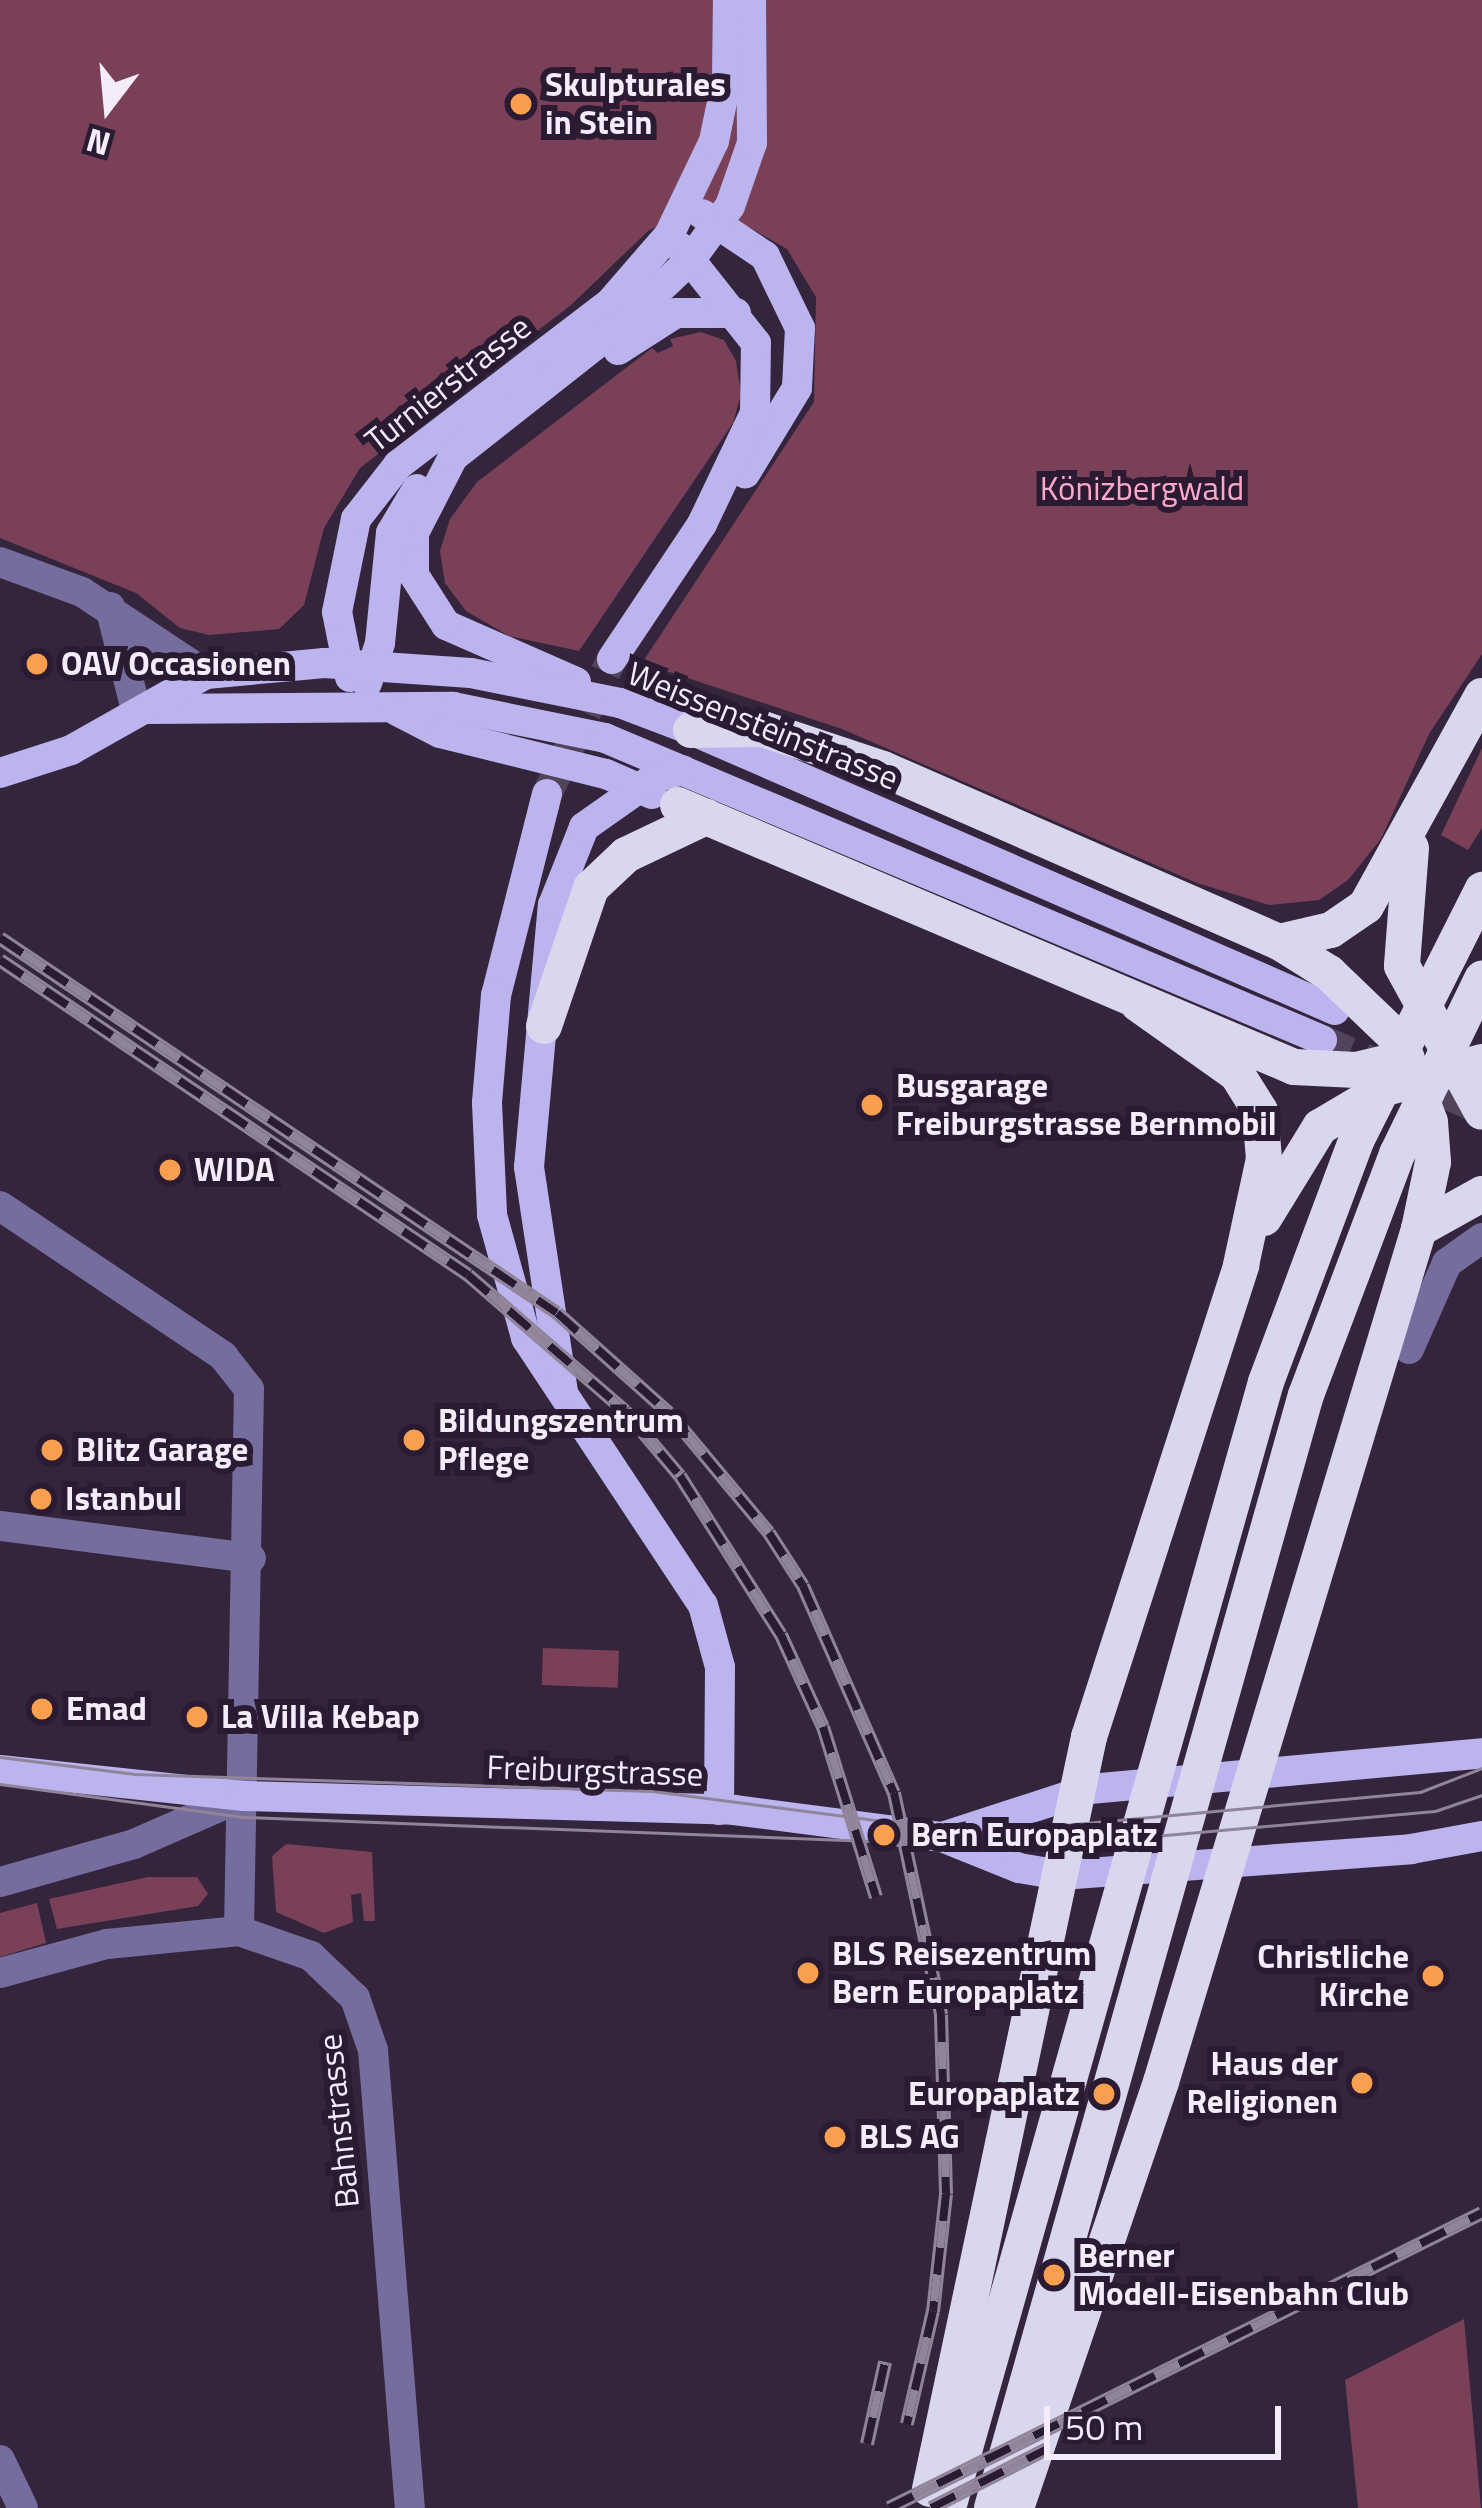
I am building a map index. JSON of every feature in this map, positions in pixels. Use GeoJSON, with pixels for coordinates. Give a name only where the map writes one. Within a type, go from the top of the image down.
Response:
{"type":"FeatureCollection","features":[{"type":"Feature","properties":{"kind":"highway"},"geometry":{"type":"LineString","coordinates":[[1279,942],[1355,916],[1414,826],[1482,696]]}},
{"type":"Feature","properties":{"kind":"highway"},"geometry":{"type":"LineString","coordinates":[[691,730],[763,729],[883,770],[1279,942],[1441,1061],[1482,1112]]}},
{"type":"Feature","properties":{"kind":"highway"},"geometry":{"type":"LineString","coordinates":[[544,1026],[591,888],[689,797],[1138,1004],[1294,1067],[1356,1070],[1441,1061]]}},
{"type":"Feature","properties":{"kind":"highway"},"geometry":{"type":"LineString","coordinates":[[1016,2508],[1161,2082],[1419,1229],[1433,1162],[1441,1061],[1408,986],[1399,947],[1414,826]]}},
{"type":"Feature","properties":{"kind":"highway"},"geometry":{"type":"LineString","coordinates":[[948,2508],[1266,1382],[1357,1138],[1482,890]]}},
{"type":"Feature","properties":{"kind":"highway"},"geometry":{"type":"LineString","coordinates":[[992,2508],[1273,1498],[1372,1214],[1482,979]]}},
{"type":"Feature","properties":{"kind":"highway"},"geometry":{"type":"LineString","coordinates":[[926,2508],[1079,1775],[1241,1265],[1264,1159],[1260,1112],[1237,1074],[1138,1004]]}},
{"type":"Feature","properties":{"kind":"highway"},"geometry":{"type":"LineString","coordinates":[[1241,1265],[1298,1153],[1320,1127],[1360,1099],[1441,1061],[1482,1025]]}},
{"type":"Feature","properties":{"kind":"highway"},"geometry":{"type":"LineString","coordinates":[[1419,1229],[1482,1194]]}},
{"type":"Feature","properties":{"kind":"main road","name":"Turnierstrasse"},"geometry":{"type":"LineString","coordinates":[[359,664],[338,612],[346,546],[371,493],[610,303],[669,235],[687,207],[722,110],[728,0]]}},
{"type":"Feature","properties":{"kind":"main road","name":"Turnierstrasse"},"geometry":{"type":"LineString","coordinates":[[359,706],[359,664],[391,532],[414,492],[691,259],[719,222],[752,143],[751,0]]}},
{"type":"Feature","properties":{"kind":"main road"},"geometry":{"type":"LineString","coordinates":[[612,658],[702,524],[779,427],[801,360],[800,328],[765,256],[719,222],[687,207]]}},
{"type":"Feature","properties":{"kind":"main road"},"geometry":{"type":"LineString","coordinates":[[669,235],[736,313],[761,363],[755,412],[702,524]]}},
{"type":"Feature","properties":{"kind":"main road","name":"Turnierstrasse"},"geometry":{"type":"LineString","coordinates":[[549,382],[594,369],[676,314],[736,313]]}},
{"type":"Feature","properties":{"kind":"main road","name":"Turnierstrasse"},"geometry":{"type":"LineString","coordinates":[[453,457],[414,533],[413,575],[426,604],[467,640],[620,703]]}},
{"type":"Feature","properties":{"kind":"main road","name":"Weissensteinstrasse"},"geometry":{"type":"LineString","coordinates":[[0,773],[39,762],[206,674],[359,664],[620,703],[1335,1010]]}},
{"type":"Feature","properties":{"kind":"main road","name":"Weissensteinstrasse"},"geometry":{"type":"LineString","coordinates":[[136,710],[454,707],[534,720],[689,797],[1322,1040]]}},
{"type":"Feature","properties":{"kind":"main road","name":"Weissensteinstrasse"},"geometry":{"type":"LineString","coordinates":[[391,709],[440,733],[637,788],[689,797]]}},
{"type":"Feature","properties":{"kind":"main road"},"geometry":{"type":"LineString","coordinates":[[562,1392],[560,1343],[532,1223],[531,1147],[544,1026],[542,974],[570,850],[584,827],[637,788]]}},
{"type":"Feature","properties":{"kind":"main road"},"geometry":{"type":"LineString","coordinates":[[547,794],[502,959],[486,1148],[512,1298],[526,1338],[703,1605],[720,1666],[719,1810]]}},
{"type":"Feature","properties":{"kind":"main road","name":"Freiburgstrasse"},"geometry":{"type":"LineString","coordinates":[[933,1836],[1090,1789],[1479,1757]]}},
{"type":"Feature","properties":{"kind":"main road"},"geometry":{"type":"LineString","coordinates":[[0,1770],[244,1796]]}},
{"type":"Feature","properties":{"kind":"main road","name":"Freiburgstrasse"},"geometry":{"type":"LineString","coordinates":[[244,1796],[719,1810],[933,1836],[1019,1868],[1097,1876],[1482,1836]]}},
{"type":"Feature","properties":{"kind":"street"},"geometry":{"type":"LineString","coordinates":[[0,562],[110,607],[206,674]]}},
{"type":"Feature","properties":{"kind":"street"},"geometry":{"type":"LineString","coordinates":[[110,607],[136,710]]}},
{"type":"Feature","properties":{"kind":"street"},"geometry":{"type":"LineString","coordinates":[[0,1206],[243,1376],[254,1424],[239,1931],[106,1944],[0,1973]]}},
{"type":"Feature","properties":{"kind":"street"},"geometry":{"type":"LineString","coordinates":[[1409,1349],[1447,1263],[1482,1238]]}},
{"type":"Feature","properties":{"kind":"street"},"geometry":{"type":"LineString","coordinates":[[0,1526],[251,1558]]}},
{"type":"Feature","properties":{"kind":"street","name":"Freiburgstrasse"},"geometry":{"type":"LineString","coordinates":[[0,1882],[134,1844],[244,1796]]}},
{"type":"Feature","properties":{"kind":"street","name":"Bahnstrasse"},"geometry":{"type":"LineString","coordinates":[[239,1931],[296,1947],[327,1967],[355,1998],[370,2033],[410,2508]]}},
{"type":"Feature","properties":{"kind":"street"},"geometry":{"type":"LineString","coordinates":[[0,2462],[23,2508]]}},
{"type":"Feature","properties":{"kind":"green space","name":"Könizbergwald"},"geometry":{"type":"Polygon","coordinates":[[[0,0],[1482,0],[1482,654],[1429,734],[1381,839],[1348,880],[1319,900],[1269,905],[1197,883],[842,729],[642,663],[814,402],[816,297],[787,249],[726,214],[673,218],[648,231],[571,305],[360,468],[324,528],[304,605],[279,629],[209,635],[180,628],[136,593],[0,538],[0,0]]]}},
{"type":"Feature","properties":{"kind":"green space"},"geometry":{"type":"Polygon","coordinates":[[[701,332],[724,340],[736,361],[741,394],[733,423],[579,651],[509,636],[466,611],[445,583],[440,551],[450,519],[477,482],[652,348],[658,353],[673,346],[670,339],[701,332]]]}},
{"type":"Feature","properties":{"kind":"green space"},"geometry":{"type":"Polygon","coordinates":[[[1482,748],[1482,828],[1468,850],[1441,835],[1482,748]]]}},
{"type":"Feature","properties":{"kind":"green space"},"geometry":{"type":"Polygon","coordinates":[[[543,1648],[619,1651],[618,1688],[542,1685],[543,1648]]]}},
{"type":"Feature","properties":{"kind":"green space"},"geometry":{"type":"Polygon","coordinates":[[[286,1844],[372,1852],[375,1921],[364,1921],[361,1893],[351,1895],[353,1922],[324,1933],[276,1912],[272,1856],[286,1844]]]}},
{"type":"Feature","properties":{"kind":"green space"},"geometry":{"type":"Polygon","coordinates":[[[148,1877],[197,1877],[208,1894],[198,1906],[57,1929],[49,1899],[148,1877]]]}},
{"type":"Feature","properties":{"kind":"green space"},"geometry":{"type":"Polygon","coordinates":[[[37,1903],[46,1943],[0,1957],[0,1913],[37,1903]]]}},
{"type":"Feature","properties":{"kind":"green space"},"geometry":{"type":"Polygon","coordinates":[[[1464,2319],[1481,2508],[1358,2508],[1345,2380],[1464,2319]]]}},
{"type":"Feature","properties":{"kind":"tunnel"},"geometry":{"type":"LineString","coordinates":[[547,794],[612,659]]}},
{"type":"Feature","properties":{"kind":"tunnel"},"geometry":{"type":"LineString","coordinates":[[1322,1040],[1482,1110]]}},
{"type":"Feature","properties":{"kind":"tram line"},"geometry":{"type":"LineString","coordinates":[[0,1757],[135,1774],[652,1791],[977,1833],[1420,1792],[1482,1768]]}},
{"type":"Feature","properties":{"kind":"tram line"},"geometry":{"type":"LineString","coordinates":[[0,1784],[244,1817],[897,1842]]}},
{"type":"Feature","properties":{"kind":"tram line"},"geometry":{"type":"LineString","coordinates":[[1065,1844],[1435,1811],[1482,1795]]}},
{"type":"Feature","properties":{"kind":"railway"},"geometry":{"type":"LineString","coordinates":[[0,938],[557,1313],[669,1413],[769,1533],[803,1586],[894,1793],[941,2015],[946,2194],[933,2311],[907,2424]]}},
{"type":"Feature","properties":{"kind":"railway"},"geometry":{"type":"LineString","coordinates":[[0,960],[468,1275],[625,1411],[680,1476],[781,1635],[823,1727],[876,1897]]}},
{"type":"Feature","properties":{"kind":"railway"},"geometry":{"type":"LineString","coordinates":[[889,2508],[1482,2213]]}},
{"type":"Feature","properties":{"kind":"railway"},"geometry":{"type":"LineString","coordinates":[[867,2444],[885,2362]]}},
{"type":"Feature","properties":{"kind":"railway"},"geometry":{"type":"LineString","coordinates":[[931,2508],[1047,2449]]}},
{"type":"Feature","properties":{"kind":"place","name":"Skulpturales in Stein"},"geometry":{"type":"Point","coordinates":[521,104]}},
{"type":"Feature","properties":{"kind":"place","name":"OAV Occasionen"},"geometry":{"type":"Point","coordinates":[37,664]}},
{"type":"Feature","properties":{"kind":"place","name":"Busgarage Freiburgstrasse Bernmobil"},"geometry":{"type":"Point","coordinates":[872,1105]}},
{"type":"Feature","properties":{"kind":"place","name":"WIDA"},"geometry":{"type":"Point","coordinates":[170,1170]}},
{"type":"Feature","properties":{"kind":"place","name":"Bildungszentrum Pflege"},"geometry":{"type":"Point","coordinates":[414,1440]}},
{"type":"Feature","properties":{"kind":"place","name":"Blitz Garage"},"geometry":{"type":"Point","coordinates":[52,1450]}},
{"type":"Feature","properties":{"kind":"place","name":"Istanbul"},"geometry":{"type":"Point","coordinates":[41,1499]}},
{"type":"Feature","properties":{"kind":"place","name":"Emad"},"geometry":{"type":"Point","coordinates":[42,1709]}},
{"type":"Feature","properties":{"kind":"place","name":"La Villa Kebap"},"geometry":{"type":"Point","coordinates":[197,1717]}},
{"type":"Feature","properties":{"kind":"place","name":"Bern Europaplatz"},"geometry":{"type":"Point","coordinates":[884,1835]}},
{"type":"Feature","properties":{"kind":"place","name":"BLS Reisezentrum Bern Europaplatz"},"geometry":{"type":"Point","coordinates":[808,1973]}},
{"type":"Feature","properties":{"kind":"place","name":"Christliche Kirche"},"geometry":{"type":"Point","coordinates":[1433,1976]}},
{"type":"Feature","properties":{"kind":"place","name":"Haus der Religionen"},"geometry":{"type":"Point","coordinates":[1362,2083]}},
{"type":"Feature","properties":{"kind":"place","name":"Europaplatz"},"geometry":{"type":"Point","coordinates":[1104,2094]}},
{"type":"Feature","properties":{"kind":"place","name":"BLS AG"},"geometry":{"type":"Point","coordinates":[835,2137]}},
{"type":"Feature","properties":{"kind":"place","name":"Berner Modell-Eisenbahn Club"},"geometry":{"type":"Point","coordinates":[1054,2275]}}]}
